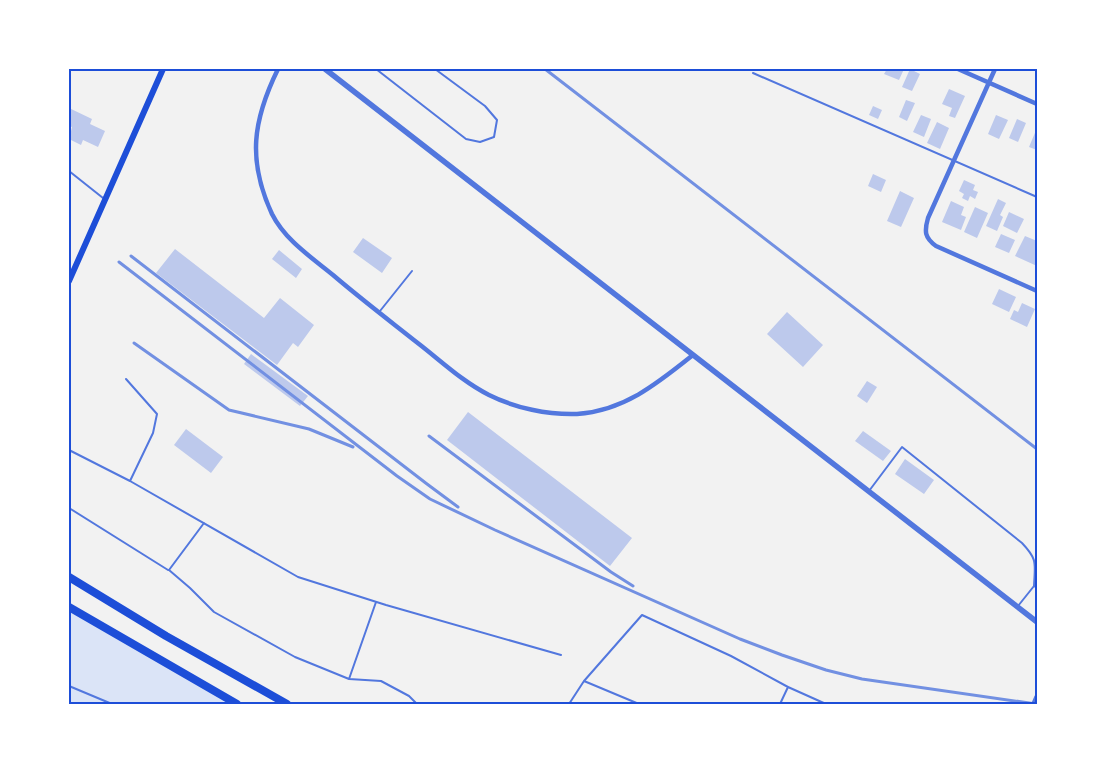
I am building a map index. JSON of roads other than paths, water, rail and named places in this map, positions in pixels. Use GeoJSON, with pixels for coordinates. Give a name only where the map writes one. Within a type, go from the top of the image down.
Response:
{"type":"FeatureCollection","features":[{"type":"Feature","properties":{"kind":"highway"},"geometry":{"type":"LineString","coordinates":[[69,577],[159,632],[287,704]]}},
{"type":"Feature","properties":{"kind":"highway"},"geometry":{"type":"LineString","coordinates":[[69,607],[237,704]]}},
{"type":"Feature","properties":{"kind":"main road"},"geometry":{"type":"LineString","coordinates":[[69,281],[163,69]]}},
{"type":"Feature","properties":{"kind":"street"},"geometry":{"type":"LineString","coordinates":[[278,69],[262,104],[257,125],[256,154],[260,181],[273,215],[295,244],[472,386],[511,404],[543,411],[576,414],[618,406],[659,382],[693,355]]}},
{"type":"Feature","properties":{"kind":"street"},"geometry":{"type":"LineString","coordinates":[[325,69],[1037,622]]}},
{"type":"Feature","properties":{"kind":"street"},"geometry":{"type":"LineString","coordinates":[[958,69],[1037,104]]}},
{"type":"Feature","properties":{"kind":"street"},"geometry":{"type":"LineString","coordinates":[[995,69],[928,218],[925,228],[926,236],[936,246],[1037,291]]}},
{"type":"Feature","properties":{"kind":"street"},"geometry":{"type":"LineString","coordinates":[[1034,704],[1037,697]]}},
{"type":"Feature","properties":{"kind":"lane"},"geometry":{"type":"LineString","coordinates":[[376,69],[466,139],[480,142],[494,137],[497,120],[485,106],[435,69]]}},
{"type":"Feature","properties":{"kind":"lane"},"geometry":{"type":"LineString","coordinates":[[753,73],[1037,197]]}},
{"type":"Feature","properties":{"kind":"lane"},"geometry":{"type":"LineString","coordinates":[[69,171],[105,199]]}},
{"type":"Feature","properties":{"kind":"lane"},"geometry":{"type":"LineString","coordinates":[[379,313],[412,271]]}},
{"type":"Feature","properties":{"kind":"lane"},"geometry":{"type":"LineString","coordinates":[[126,379],[158,414],[153,433],[130,480]]}},
{"type":"Feature","properties":{"kind":"lane"},"geometry":{"type":"LineString","coordinates":[[869,491],[902,447],[1022,543],[1033,555],[1035,564],[1034,586],[1017,607]]}},
{"type":"Feature","properties":{"kind":"lane"},"geometry":{"type":"LineString","coordinates":[[69,450],[130,480],[298,577],[376,602],[561,655]]}},
{"type":"Feature","properties":{"kind":"lane"},"geometry":{"type":"LineString","coordinates":[[69,508],[169,570],[214,612],[295,657],[349,679],[381,681],[409,696],[417,704]]}},
{"type":"Feature","properties":{"kind":"lane"},"geometry":{"type":"LineString","coordinates":[[169,570],[204,523]]}},
{"type":"Feature","properties":{"kind":"lane"},"geometry":{"type":"LineString","coordinates":[[349,679],[376,602]]}},
{"type":"Feature","properties":{"kind":"lane"},"geometry":{"type":"LineString","coordinates":[[569,704],[584,681],[642,615],[732,656],[788,687],[826,704]]}},
{"type":"Feature","properties":{"kind":"lane"},"geometry":{"type":"LineString","coordinates":[[584,681],[639,704]]}},
{"type":"Feature","properties":{"kind":"lane"},"geometry":{"type":"LineString","coordinates":[[69,686],[112,704]]}},
{"type":"Feature","properties":{"kind":"lane"},"geometry":{"type":"LineString","coordinates":[[780,704],[788,687]]}},
{"type":"Feature","properties":{"kind":"lane"},"geometry":{"type":"LineString","coordinates":[[97,704],[100,699]]}},
{"type":"Feature","properties":{"kind":"railway"},"geometry":{"type":"LineString","coordinates":[[545,69],[1037,449]]}},
{"type":"Feature","properties":{"kind":"railway"},"geometry":{"type":"LineString","coordinates":[[131,256],[458,507]]}},
{"type":"Feature","properties":{"kind":"railway"},"geometry":{"type":"LineString","coordinates":[[119,262],[397,476],[430,499],[740,639],[826,670],[862,679],[1036,704]]}},
{"type":"Feature","properties":{"kind":"railway"},"geometry":{"type":"LineString","coordinates":[[134,343],[229,410],[309,429],[353,447]]}},
{"type":"Feature","properties":{"kind":"railway"},"geometry":{"type":"LineString","coordinates":[[429,436],[611,572],[633,586]]}}]}
